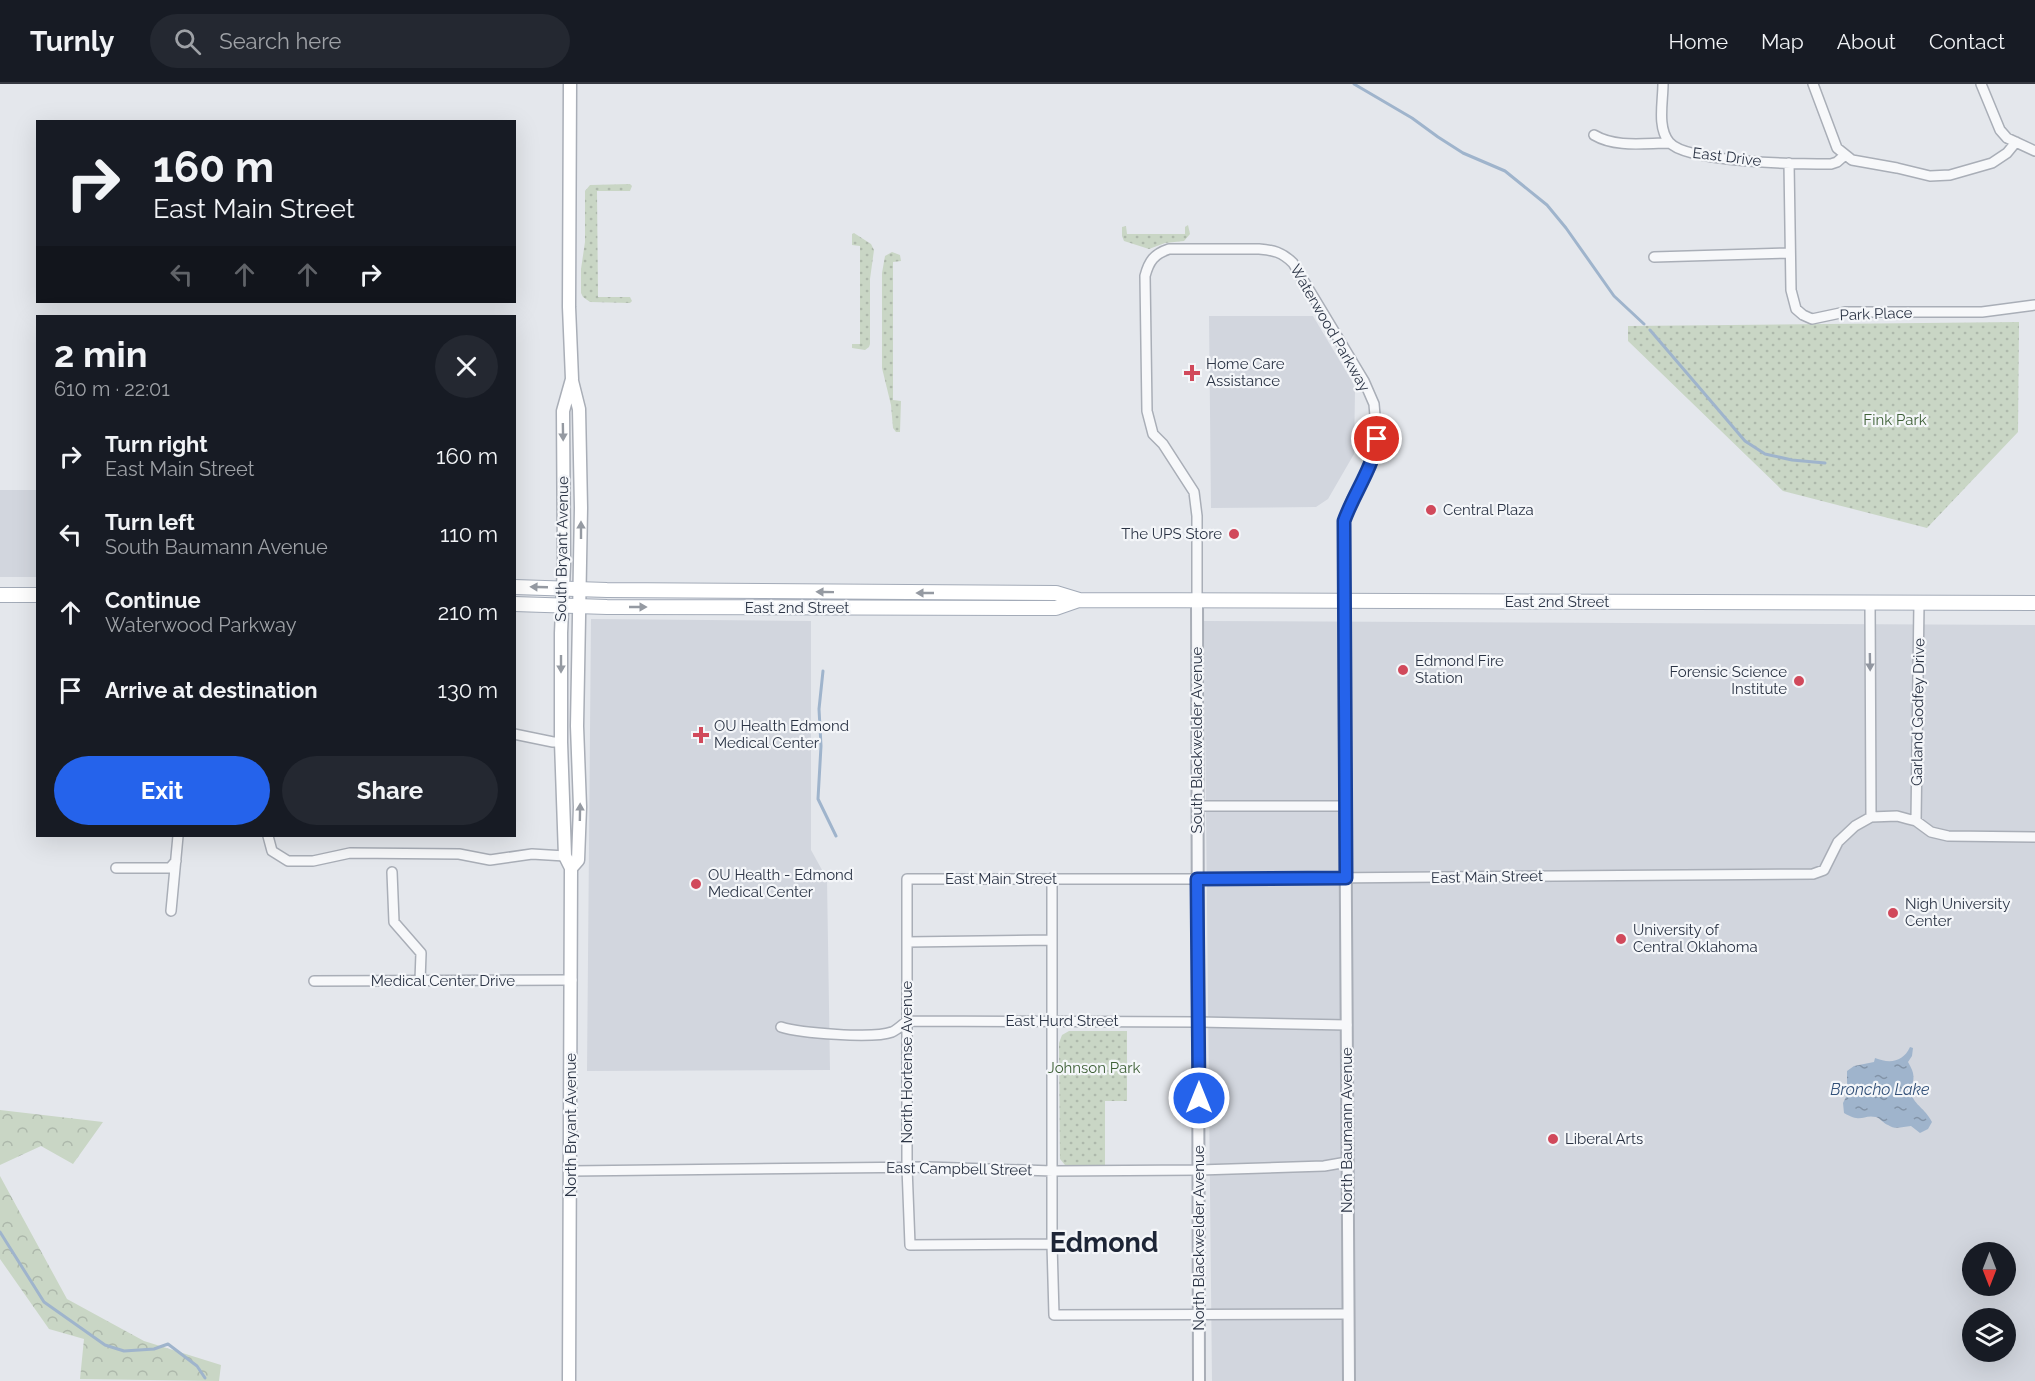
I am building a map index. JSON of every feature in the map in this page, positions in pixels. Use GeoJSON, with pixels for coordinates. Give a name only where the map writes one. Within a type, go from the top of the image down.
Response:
{"type":"FeatureCollection","features":[{"type":"Feature","properties":{"kind":"main road","name":"South Bryant Avenue"},"geometry":{"type":"LineString","coordinates":[[570,84],[569,307],[572,379],[563,411],[561,742],[565,856],[571,868]]}},
{"type":"Feature","properties":{"kind":"main road"},"geometry":{"type":"LineString","coordinates":[[571,868],[578,860],[580,807],[577,726],[580,430],[579,409],[572,379]]}},
{"type":"Feature","properties":{"kind":"main road","name":"East 2nd Street"},"geometry":{"type":"LineString","coordinates":[[516,587],[1056,593],[1079,600],[2035,603]]}},
{"type":"Feature","properties":{"kind":"main road"},"geometry":{"type":"LineString","coordinates":[[758,608],[780,591]]}},
{"type":"Feature","properties":{"kind":"main road"},"geometry":{"type":"LineString","coordinates":[[964,608],[970,602],[996,600],[1013,593]]}},
{"type":"Feature","properties":{"kind":"main road"},"geometry":{"type":"LineString","coordinates":[[0,595],[36,596]]}},
{"type":"Feature","properties":{"kind":"main road","name":"East 2nd Street"},"geometry":{"type":"LineString","coordinates":[[516,604],[758,608],[1056,608],[1079,600]]}},
{"type":"Feature","properties":{"kind":"main road","name":"North Bryant Avenue"},"geometry":{"type":"LineString","coordinates":[[569,1381],[571,868]]}},
{"type":"Feature","properties":{"kind":"street"},"geometry":{"type":"LineString","coordinates":[[1663,84],[1663,133],[1670,143]]}},
{"type":"Feature","properties":{"kind":"street"},"geometry":{"type":"LineString","coordinates":[[1813,84],[1837,148],[1852,160],[1930,176],[1950,175],[1992,163],[2007,153],[2016,142]]}},
{"type":"Feature","properties":{"kind":"street"},"geometry":{"type":"LineString","coordinates":[[1981,84],[2000,130],[2007,138],[2035,151]]}},
{"type":"Feature","properties":{"kind":"street"},"geometry":{"type":"LineString","coordinates":[[1594,135],[1616,143],[1670,143]]}},
{"type":"Feature","properties":{"kind":"street","name":"East Drive"},"geometry":{"type":"LineString","coordinates":[[1670,143],[1678,150],[1767,163],[1831,164],[1845,155]]}},
{"type":"Feature","properties":{"kind":"street","name":"Park Place"},"geometry":{"type":"LineString","coordinates":[[1789,163],[1793,301],[1796,309],[1803,315],[1812,319],[1845,312],[1982,312],[2035,306]]}},
{"type":"Feature","properties":{"kind":"street","name":"Waterwood Parkway"},"geometry":{"type":"LineString","coordinates":[[1197,601],[1197,516],[1194,492],[1163,444],[1153,434],[1147,411],[1145,276],[1151,260],[1157,254],[1169,249],[1259,249],[1286,255],[1293,262],[1364,381],[1374,404],[1377,439],[1371,466],[1352,499],[1344,521],[1344,602]]}},
{"type":"Feature","properties":{"kind":"street"},"geometry":{"type":"LineString","coordinates":[[1654,257],[1790,253]]}},
{"type":"Feature","properties":{"kind":"street","name":"South Blackwelder Avenue"},"geometry":{"type":"LineString","coordinates":[[1197,601],[1197,879]]}},
{"type":"Feature","properties":{"kind":"street","name":"North Baumann Avenue"},"geometry":{"type":"LineString","coordinates":[[1344,602],[1349,1381]]}},
{"type":"Feature","properties":{"kind":"street"},"geometry":{"type":"LineString","coordinates":[[1869,603],[1871,817],[1897,816],[1916,821],[1931,832],[1948,836],[2035,837]]}},
{"type":"Feature","properties":{"kind":"street","name":"Garland Godfey Drive"},"geometry":{"type":"LineString","coordinates":[[1916,821],[1919,603]]}},
{"type":"Feature","properties":{"kind":"street"},"geometry":{"type":"LineString","coordinates":[[516,734],[561,742]]}},
{"type":"Feature","properties":{"kind":"street"},"geometry":{"type":"LineString","coordinates":[[1197,806],[1346,806]]}},
{"type":"Feature","properties":{"kind":"street","name":"East Main Street"},"geometry":{"type":"LineString","coordinates":[[907,879],[1813,874],[1824,870],[1833,848],[1844,835],[1871,817]]}},
{"type":"Feature","properties":{"kind":"street"},"geometry":{"type":"LineString","coordinates":[[171,911],[178,837]]}},
{"type":"Feature","properties":{"kind":"street"},"geometry":{"type":"LineString","coordinates":[[268,837],[272,851],[288,861],[313,861],[351,853],[459,854],[490,860],[532,854],[565,856]]}},
{"type":"Feature","properties":{"kind":"street"},"geometry":{"type":"LineString","coordinates":[[116,868],[170,868],[176,861]]}},
{"type":"Feature","properties":{"kind":"street"},"geometry":{"type":"LineString","coordinates":[[392,872],[394,922],[421,954],[420,981]]}},
{"type":"Feature","properties":{"kind":"street"},"geometry":{"type":"LineString","coordinates":[[1052,878],[1054,1315],[1348,1314]]}},
{"type":"Feature","properties":{"kind":"street","name":"North Hortense Avenue"},"geometry":{"type":"LineString","coordinates":[[907,879],[907,1167],[910,1245],[1052,1244]]}},
{"type":"Feature","properties":{"kind":"street","name":"North Blackwelder Avenue"},"geometry":{"type":"LineString","coordinates":[[1197,879],[1199,1381]]}},
{"type":"Feature","properties":{"kind":"street"},"geometry":{"type":"LineString","coordinates":[[907,942],[1052,940]]}},
{"type":"Feature","properties":{"kind":"street","name":"Medical Center Drive"},"geometry":{"type":"LineString","coordinates":[[314,981],[572,980]]}},
{"type":"Feature","properties":{"kind":"street","name":"East Hurd Street"},"geometry":{"type":"LineString","coordinates":[[781,1027],[794,1031],[834,1035],[893,1032],[907,1021],[1347,1025]]}},
{"type":"Feature","properties":{"kind":"street","name":"East Campbell Street"},"geometry":{"type":"LineString","coordinates":[[571,1171],[907,1167],[1053,1171],[1199,1170],[1324,1166],[1347,1162]]}},
{"type":"Feature","properties":{"kind":"shaded area"},"geometry":{"type":"Polygon","coordinates":[[[1209,316],[1313,316],[1353,383],[1355,391],[1354,454],[1328,499],[1316,507],[1211,508],[1209,316]]]}},
{"type":"Feature","properties":{"kind":"shaded area"},"geometry":{"type":"Polygon","coordinates":[[[0,490],[36,490],[36,577],[0,577],[0,490]]]}},
{"type":"Feature","properties":{"kind":"shaded area","name":"OU Health Edmond Medical Center"},"geometry":{"type":"Polygon","coordinates":[[[591,619],[811,621],[811,850],[827,879],[830,1070],[587,1071],[591,619]]]}},
{"type":"Feature","properties":{"kind":"shaded area","name":"University of Central Oklahoma"},"geometry":{"type":"Polygon","coordinates":[[[1204,621],[2035,625],[2035,1381],[1212,1381],[1204,621]]]}},
{"type":"Feature","properties":{"kind":"green space"},"geometry":{"type":"Polygon","coordinates":[[[630,184],[632,186],[630,191],[597,191],[598,297],[630,297],[632,301],[630,303],[590,302],[581,293],[581,269],[585,242],[585,191],[590,185],[630,184]]]}},
{"type":"Feature","properties":{"kind":"green space"},"geometry":{"type":"Polygon","coordinates":[[[1188,225],[1190,234],[1184,241],[1165,243],[1149,249],[1124,241],[1122,236],[1122,227],[1126,226],[1127,234],[1185,234],[1185,227],[1188,225]]]}},
{"type":"Feature","properties":{"kind":"green space"},"geometry":{"type":"Polygon","coordinates":[[[854,233],[871,244],[874,250],[870,279],[870,344],[865,350],[852,348],[852,344],[860,344],[860,246],[852,245],[852,234],[854,233]]]}},
{"type":"Feature","properties":{"kind":"green space"},"geometry":{"type":"Polygon","coordinates":[[[892,252],[900,255],[901,261],[893,262],[893,400],[901,401],[900,432],[896,432],[893,428],[891,405],[882,368],[882,273],[885,256],[892,252]]]}},
{"type":"Feature","properties":{"kind":"green space","name":"Fink Park"},"geometry":{"type":"Polygon","coordinates":[[[2019,322],[2018,432],[1927,528],[1783,491],[1628,341],[1628,326],[2019,322]]]}},
{"type":"Feature","properties":{"kind":"green space","name":"Johnson Park"},"geometry":{"type":"Polygon","coordinates":[[[1069,1031],[1127,1031],[1127,1101],[1105,1101],[1105,1166],[1070,1166],[1065,1165],[1060,1159],[1059,1043],[1062,1035],[1069,1031]]]}},
{"type":"Feature","properties":{"kind":"green space"},"geometry":{"type":"Polygon","coordinates":[[[0,1110],[103,1122],[73,1164],[41,1146],[0,1165],[0,1110]]]}},
{"type":"Feature","properties":{"kind":"green space"},"geometry":{"type":"Polygon","coordinates":[[[0,1176],[67,1299],[144,1341],[221,1365],[219,1381],[80,1379],[84,1339],[49,1329],[0,1259],[0,1176]]]}},
{"type":"Feature","properties":{"kind":"water","name":"Broncho Lake"},"geometry":{"type":"Polygon","coordinates":[[[1910,1047],[1913,1048],[1912,1056],[1908,1062],[1914,1076],[1910,1092],[1932,1122],[1928,1129],[1920,1133],[1911,1126],[1893,1127],[1876,1117],[1855,1118],[1844,1113],[1847,1071],[1854,1066],[1874,1062],[1875,1058],[1886,1061],[1900,1059],[1910,1047]]]}},
{"type":"Feature","properties":{"kind":"waterway"},"geometry":{"type":"LineString","coordinates":[[1354,84],[1412,118],[1463,153],[1505,171],[1547,205],[1614,296],[1644,324]]}},
{"type":"Feature","properties":{"kind":"waterway"},"geometry":{"type":"LineString","coordinates":[[1650,330],[1745,441],[1765,454],[1792,460],[1825,463]]}},
{"type":"Feature","properties":{"kind":"waterway"},"geometry":{"type":"LineString","coordinates":[[823,671],[819,709],[821,746],[818,799],[836,836]]}},
{"type":"Feature","properties":{"kind":"waterway"},"geometry":{"type":"LineString","coordinates":[[0,1232],[44,1302],[105,1345],[124,1351],[154,1349],[168,1344],[197,1366],[205,1378]]}},
{"type":"Feature","properties":{"kind":"place","name":"Home Care Assistance"},"geometry":{"type":"Point","coordinates":[1192,373]}},
{"type":"Feature","properties":{"kind":"place","name":"Central Plaza"},"geometry":{"type":"Point","coordinates":[1431,510]}},
{"type":"Feature","properties":{"kind":"place","name":"The UPS Store"},"geometry":{"type":"Point","coordinates":[1234,534]}},
{"type":"Feature","properties":{"kind":"place","name":"Edmond Fire Station"},"geometry":{"type":"Point","coordinates":[1403,670]}},
{"type":"Feature","properties":{"kind":"place","name":"Forensic Science Institute"},"geometry":{"type":"Point","coordinates":[1799,681]}},
{"type":"Feature","properties":{"kind":"place","name":"OU Health Edmond Medical Center"},"geometry":{"type":"Point","coordinates":[701,735]}},
{"type":"Feature","properties":{"kind":"place","name":"OU Health - Edmond Medical Center"},"geometry":{"type":"Point","coordinates":[696,884]}},
{"type":"Feature","properties":{"kind":"place","name":"Nigh University Center"},"geometry":{"type":"Point","coordinates":[1893,913]}},
{"type":"Feature","properties":{"kind":"place","name":"University of Central Oklahoma"},"geometry":{"type":"Point","coordinates":[1621,939]}},
{"type":"Feature","properties":{"kind":"place","name":"Liberal Arts"},"geometry":{"type":"Point","coordinates":[1553,1139]}},
{"type":"Feature","properties":{"kind":"district","name":"Edmond"},"geometry":{"type":"Point","coordinates":[1104,1243]}},
{"type":"Feature","properties":{"kind":"route"},"geometry":{"type":"LineString","coordinates":[[1199,1098],[1197,879],[1346,878],[1344,521],[1363,476],[1371,466],[1377,439]]}}]}
